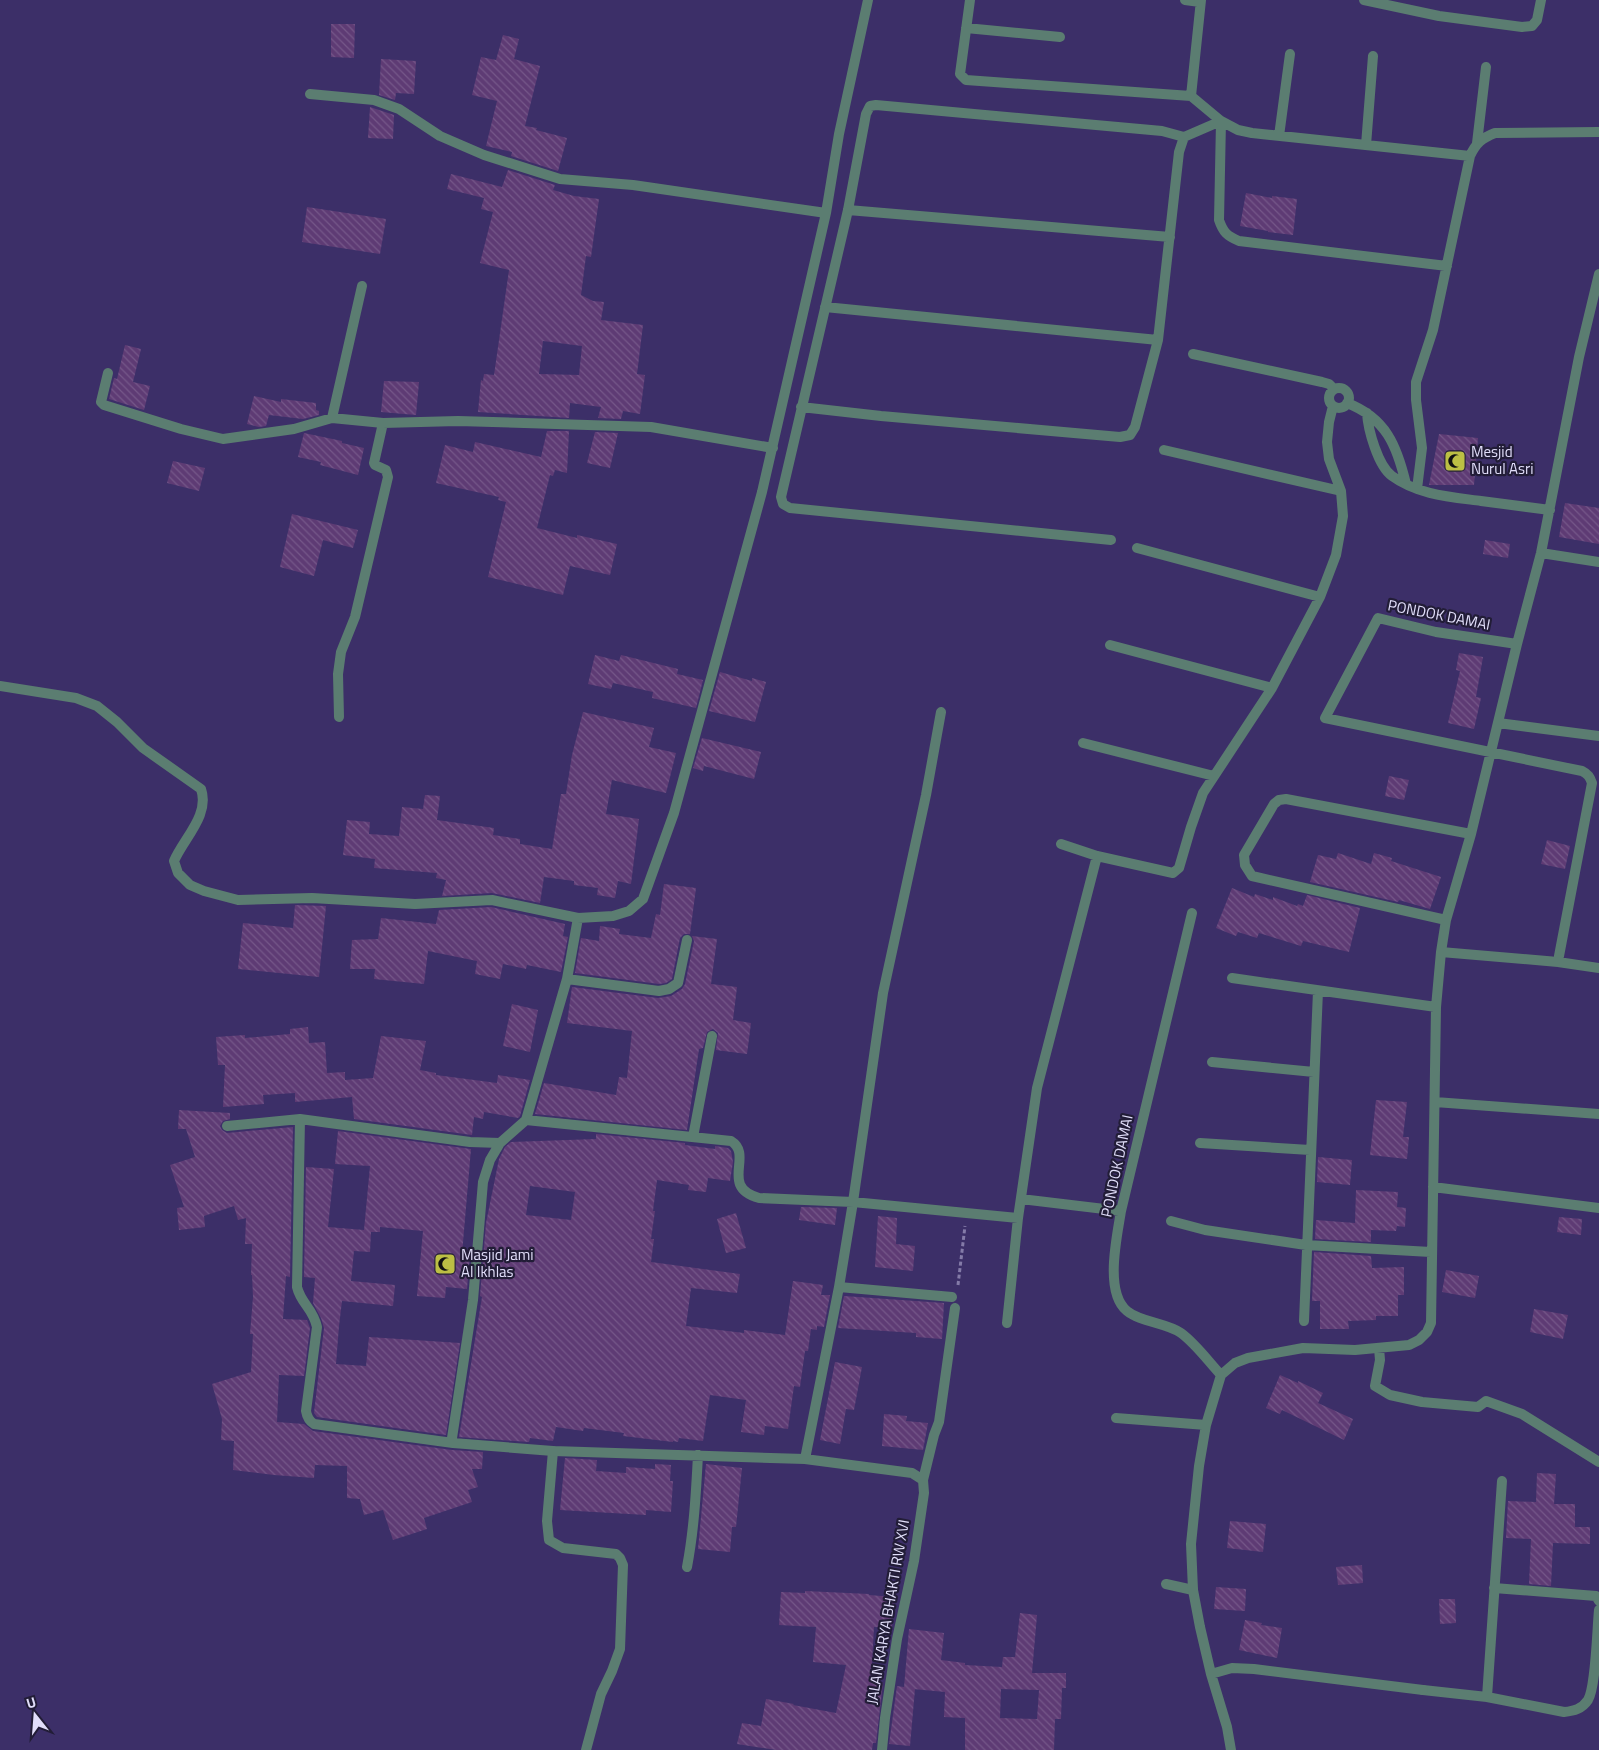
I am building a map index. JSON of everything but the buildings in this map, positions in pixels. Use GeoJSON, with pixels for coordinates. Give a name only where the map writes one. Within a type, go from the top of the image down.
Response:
{"type":"FeatureCollection","features":[{"type":"Feature","properties":{"kind":"street"},"geometry":{"type":"LineString","coordinates":[[0,686],[76,698],[97,706],[117,722],[143,748],[201,789],[204,799],[202,811],[174,861],[178,873],[190,885],[204,892],[238,900],[312,898],[415,904],[492,900],[578,918],[613,916],[629,911],[643,899],[674,813],[762,492],[826,213],[840,134],[868,0]]}},
{"type":"Feature","properties":{"kind":"street"},"geometry":{"type":"LineString","coordinates":[[970,0],[960,74],[966,80],[1191,96],[1221,121],[1238,130],[1470,156]]}},
{"type":"Feature","properties":{"kind":"street"},"geometry":{"type":"LineString","coordinates":[[1185,0],[1201,1],[1191,96]]}},
{"type":"Feature","properties":{"kind":"street"},"geometry":{"type":"LineString","coordinates":[[1364,0],[1439,16],[1522,27],[1532,26],[1537,20],[1541,0]]}},
{"type":"Feature","properties":{"kind":"street"},"geometry":{"type":"LineString","coordinates":[[966,28],[1060,37]]}},
{"type":"Feature","properties":{"kind":"street"},"geometry":{"type":"LineString","coordinates":[[1279,136],[1290,54]]}},
{"type":"Feature","properties":{"kind":"street"},"geometry":{"type":"LineString","coordinates":[[1366,145],[1373,56]]}},
{"type":"Feature","properties":{"kind":"street"},"geometry":{"type":"LineString","coordinates":[[1477,143],[1486,67]]}},
{"type":"Feature","properties":{"kind":"street"},"geometry":{"type":"LineString","coordinates":[[310,94],[374,100],[399,109],[440,136],[484,155],[560,179],[632,186],[826,213]]}},
{"type":"Feature","properties":{"kind":"street"},"geometry":{"type":"LineString","coordinates":[[1111,540],[1018,529],[790,508],[783,504],[782,497],[848,210],[866,114],[870,106],[876,105],[1162,131],[1184,137],[1221,121]]}},
{"type":"Feature","properties":{"kind":"street"},"geometry":{"type":"LineString","coordinates":[[1221,121],[1219,220],[1228,236],[1239,241],[1448,266]]}},
{"type":"Feature","properties":{"kind":"street"},"geometry":{"type":"LineString","coordinates":[[1417,489],[1422,448],[1416,400],[1416,382],[1433,330],[1470,156],[1477,143],[1485,136],[1495,133],[1599,132]]}},
{"type":"Feature","properties":{"kind":"street"},"geometry":{"type":"LineString","coordinates":[[802,406],[881,416],[1120,437],[1130,435],[1135,427],[1158,340],[1179,152],[1184,137]]}},
{"type":"Feature","properties":{"kind":"street"},"geometry":{"type":"LineString","coordinates":[[848,210],[1170,237]]}},
{"type":"Feature","properties":{"kind":"street"},"geometry":{"type":"LineString","coordinates":[[1231,1750],[1227,1727],[1211,1674],[1193,1590],[1191,1544],[1194,1501],[1206,1425],[1221,1375],[1235,1363],[1248,1358],[1303,1348],[1355,1350],[1409,1345],[1419,1340],[1427,1332],[1431,1323],[1436,1007],[1446,920],[1471,834],[1516,644],[1541,553],[1579,358],[1599,274]]}},
{"type":"Feature","properties":{"kind":"street"},"geometry":{"type":"LineString","coordinates":[[332,418],[362,286]]}},
{"type":"Feature","properties":{"kind":"street"},"geometry":{"type":"LineString","coordinates":[[825,307],[1158,340]]}},
{"type":"Feature","properties":{"kind":"street"},"geometry":{"type":"LineString","coordinates":[[798,341],[816,344]]}},
{"type":"Feature","properties":{"kind":"street"},"geometry":{"type":"LineString","coordinates":[[1193,354],[1322,382],[1329,384],[1334,389]]}},
{"type":"Feature","properties":{"kind":"street"},"geometry":{"type":"LineString","coordinates":[[108,374],[101,398],[101,402],[104,405],[181,428],[223,438],[294,428],[332,418],[409,424],[458,421],[651,427],[773,448]]}},
{"type":"Feature","properties":{"kind":"street"},"geometry":{"type":"LineString","coordinates":[[1339,387],[1348,392],[1348,403],[1343,407],[1338,408],[1329,402],[1328,397],[1334,389],[1339,387]]}},
{"type":"Feature","properties":{"kind":"street"},"geometry":{"type":"LineString","coordinates":[[1348,403],[1378,421],[1388,434],[1400,459],[1406,484]]}},
{"type":"Feature","properties":{"kind":"street"},"geometry":{"type":"LineString","coordinates":[[1061,844],[1097,856],[1173,873],[1179,868],[1203,793],[1272,688],[1320,596],[1336,555],[1344,516],[1341,491],[1329,459],[1329,422],[1333,406]]}},
{"type":"Feature","properties":{"kind":"street"},"geometry":{"type":"LineString","coordinates":[[1367,413],[1368,426],[1383,465],[1391,476],[1406,484],[1437,495],[1550,510]]}},
{"type":"Feature","properties":{"kind":"street"},"geometry":{"type":"LineString","coordinates":[[340,717],[338,674],[342,652],[354,617],[388,476],[386,470],[374,463],[383,423]]}},
{"type":"Feature","properties":{"kind":"street"},"geometry":{"type":"LineString","coordinates":[[1164,450],[1341,491]]}},
{"type":"Feature","properties":{"kind":"street"},"geometry":{"type":"LineString","coordinates":[[1137,548],[1320,596]]}},
{"type":"Feature","properties":{"kind":"street"},"geometry":{"type":"LineString","coordinates":[[1541,553],[1599,562]]}},
{"type":"Feature","properties":{"kind":"street","name":"PONDOK DAMAI"},"geometry":{"type":"LineString","coordinates":[[1492,751],[1326,718],[1378,618],[1436,632],[1516,644]]}},
{"type":"Feature","properties":{"kind":"street"},"geometry":{"type":"LineString","coordinates":[[1110,646],[1272,688]]}},
{"type":"Feature","properties":{"kind":"street"},"geometry":{"type":"LineString","coordinates":[[805,1459],[839,1286],[883,993],[926,795],[941,712]]}},
{"type":"Feature","properties":{"kind":"street"},"geometry":{"type":"LineString","coordinates":[[1498,723],[1599,736]]}},
{"type":"Feature","properties":{"kind":"street"},"geometry":{"type":"LineString","coordinates":[[1083,743],[1214,776]]}},
{"type":"Feature","properties":{"kind":"street"},"geometry":{"type":"LineString","coordinates":[[1492,751],[1582,771],[1590,777],[1592,783],[1559,956]]}},
{"type":"Feature","properties":{"kind":"street"},"geometry":{"type":"LineString","coordinates":[[1446,920],[1252,876],[1245,866],[1244,855],[1274,804],[1279,800],[1286,799],[1471,834]]}},
{"type":"Feature","properties":{"kind":"street"},"geometry":{"type":"LineString","coordinates":[[1006,1323],[1018,1218],[1037,1088],[1097,856]]}},
{"type":"Feature","properties":{"kind":"street","name":"PONDOK DAMAI"},"geometry":{"type":"LineString","coordinates":[[1192,914],[1121,1211],[1114,1279],[1116,1295],[1127,1311],[1179,1332],[1190,1341],[1221,1375]]}},
{"type":"Feature","properties":{"kind":"street"},"geometry":{"type":"LineString","coordinates":[[453,1442],[452,1438],[473,1300],[483,1182],[490,1160],[500,1143],[526,1120],[567,980],[578,918]]}},
{"type":"Feature","properties":{"kind":"street"},"geometry":{"type":"LineString","coordinates":[[567,980],[659,991],[669,989],[678,983],[687,940]]}},
{"type":"Feature","properties":{"kind":"street"},"geometry":{"type":"LineString","coordinates":[[1441,952],[1558,962],[1599,968]]}},
{"type":"Feature","properties":{"kind":"street"},"geometry":{"type":"LineString","coordinates":[[1232,978],[1436,1007]]}},
{"type":"Feature","properties":{"kind":"street"},"geometry":{"type":"LineString","coordinates":[[1304,1321],[1318,991]]}},
{"type":"Feature","properties":{"kind":"street"},"geometry":{"type":"LineString","coordinates":[[694,1137],[712,1036]]}},
{"type":"Feature","properties":{"kind":"street"},"geometry":{"type":"LineString","coordinates":[[1212,1062],[1314,1072]]}},
{"type":"Feature","properties":{"kind":"street"},"geometry":{"type":"LineString","coordinates":[[1435,1102],[1599,1114]]}},
{"type":"Feature","properties":{"kind":"street"},"geometry":{"type":"LineString","coordinates":[[227,1126],[300,1119],[470,1142],[500,1143]]}},
{"type":"Feature","properties":{"kind":"street"},"geometry":{"type":"LineString","coordinates":[[300,1119],[297,1287],[302,1300],[313,1313],[317,1327],[306,1411],[309,1421],[314,1424],[453,1442],[553,1451],[805,1459],[912,1472],[923,1480]]}},
{"type":"Feature","properties":{"kind":"street"},"geometry":{"type":"LineString","coordinates":[[526,1120],[731,1142],[735,1144],[739,1151],[739,1182],[744,1192],[759,1198],[853,1202],[1018,1218]]}},
{"type":"Feature","properties":{"kind":"street"},"geometry":{"type":"LineString","coordinates":[[1200,1143],[1310,1150]]}},
{"type":"Feature","properties":{"kind":"street"},"geometry":{"type":"LineString","coordinates":[[1433,1187],[1599,1208]]}},
{"type":"Feature","properties":{"kind":"street"},"geometry":{"type":"LineString","coordinates":[[1021,1199],[1121,1211]]}},
{"type":"Feature","properties":{"kind":"street"},"geometry":{"type":"LineString","coordinates":[[1171,1221],[1205,1230],[1306,1245],[1431,1252]]}},
{"type":"Feature","properties":{"kind":"street"},"geometry":{"type":"LineString","coordinates":[[839,1286],[952,1297]]}},
{"type":"Feature","properties":{"kind":"street","name":"JALAN KARYA BHAKTI RW XVI"},"geometry":{"type":"LineString","coordinates":[[882,1750],[884,1718],[897,1639],[914,1562],[924,1493],[923,1480],[939,1422],[955,1308]]}},
{"type":"Feature","properties":{"kind":"street"},"geometry":{"type":"LineString","coordinates":[[1379,1348],[1380,1360],[1375,1386],[1390,1395],[1449,1405],[1478,1407],[1486,1401],[1522,1414],[1599,1462]]}},
{"type":"Feature","properties":{"kind":"street"},"geometry":{"type":"LineString","coordinates":[[1116,1418],[1206,1425]]}},
{"type":"Feature","properties":{"kind":"street"},"geometry":{"type":"LineString","coordinates":[[553,1451],[547,1522],[549,1540],[563,1548],[616,1554],[623,1564],[620,1649],[601,1694],[586,1750]]}},
{"type":"Feature","properties":{"kind":"street"},"geometry":{"type":"LineString","coordinates":[[687,1567],[694,1519],[698,1455]]}},
{"type":"Feature","properties":{"kind":"street"},"geometry":{"type":"LineString","coordinates":[[1487,1697],[1502,1481]]}},
{"type":"Feature","properties":{"kind":"street"},"geometry":{"type":"LineString","coordinates":[[1166,1584],[1193,1590]]}},
{"type":"Feature","properties":{"kind":"street"},"geometry":{"type":"LineString","coordinates":[[1494,1588],[1596,1596],[1599,1601]]}},
{"type":"Feature","properties":{"kind":"street"},"geometry":{"type":"LineString","coordinates":[[1211,1674],[1232,1668],[1254,1669],[1487,1697],[1564,1712],[1576,1710],[1589,1699],[1593,1686],[1599,1610]]}},
{"type":"Feature","properties":{"kind":"path"},"geometry":{"type":"LineString","coordinates":[[955,1308],[966,1213]]}},
{"type":"Feature","properties":{"kind":"place","name":"Mesjid Nurul Asri"},"geometry":{"type":"Point","coordinates":[1455,461]}},
{"type":"Feature","properties":{"kind":"place","name":"Masjid Jami Al Ikhlas"},"geometry":{"type":"Point","coordinates":[445,1264]}}]}
